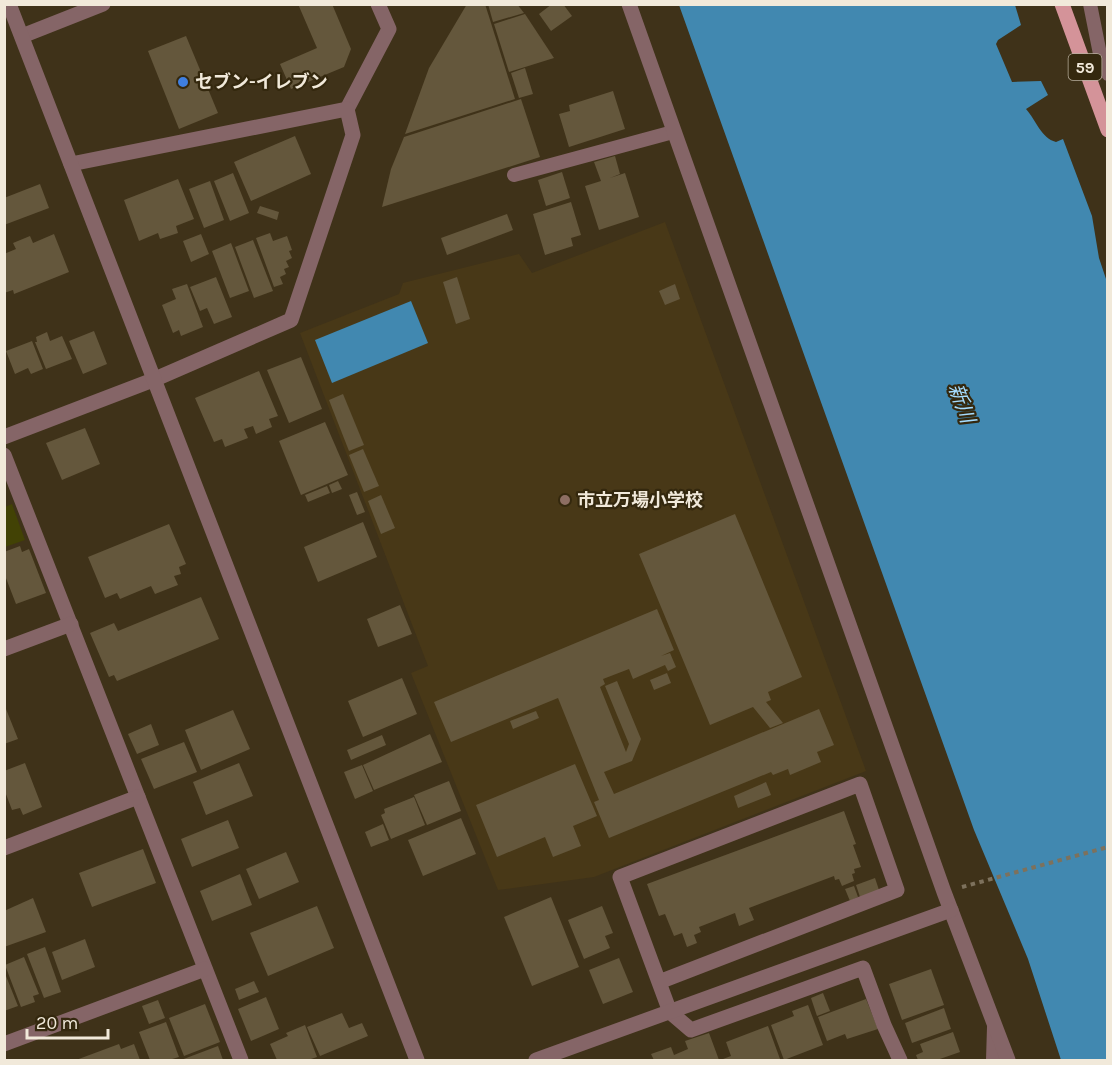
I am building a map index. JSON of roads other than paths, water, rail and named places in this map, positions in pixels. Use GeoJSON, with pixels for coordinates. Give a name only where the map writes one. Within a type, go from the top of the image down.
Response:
{"type":"FeatureCollection","features":[{"type":"Feature","properties":{"kind":"main road","name":"59"},"geometry":{"type":"LineString","coordinates":[[1062,4],[1107,130]]}},
{"type":"Feature","properties":{"kind":"street"},"geometry":{"type":"LineString","coordinates":[[9,4],[417,1060]]}},
{"type":"Feature","properties":{"kind":"street"},"geometry":{"type":"LineString","coordinates":[[22,36],[103,4]]}},
{"type":"Feature","properties":{"kind":"street"},"geometry":{"type":"LineString","coordinates":[[4,437],[153,380],[291,320],[353,135],[347,109],[388,28],[378,4]]}},
{"type":"Feature","properties":{"kind":"street"},"geometry":{"type":"LineString","coordinates":[[629,4],[951,910],[1008,1060]]}},
{"type":"Feature","properties":{"kind":"street"},"geometry":{"type":"LineString","coordinates":[[71,164],[347,109]]}},
{"type":"Feature","properties":{"kind":"street"},"geometry":{"type":"LineString","coordinates":[[4,455],[241,1060]]}},
{"type":"Feature","properties":{"kind":"street"},"geometry":{"type":"LineString","coordinates":[[4,649],[71,624]]}},
{"type":"Feature","properties":{"kind":"street"},"geometry":{"type":"LineString","coordinates":[[659,982],[897,890],[860,784],[620,877],[670,1012],[691,1030],[863,968],[900,1060]]}},
{"type":"Feature","properties":{"kind":"street"},"geometry":{"type":"LineString","coordinates":[[4,848],[138,797]]}},
{"type":"Feature","properties":{"kind":"street"},"geometry":{"type":"LineString","coordinates":[[536,1060],[951,910]]}},
{"type":"Feature","properties":{"kind":"street"},"geometry":{"type":"LineString","coordinates":[[4,1044],[205,969]]}},
{"type":"Feature","properties":{"kind":"lane"},"geometry":{"type":"LineString","coordinates":[[1086,69],[1105,69],[1090,4]]}},
{"type":"Feature","properties":{"kind":"lane"},"geometry":{"type":"LineString","coordinates":[[514,175],[673,132]]}},
{"type":"Feature","properties":{"kind":"lane"},"geometry":{"type":"LineString","coordinates":[[993,1060],[994,1024]]}},
{"type":"Feature","properties":{"kind":"water","name":"新川"},"geometry":{"type":"Polygon","coordinates":[[[679,5],[1015,5],[1021,25],[998,40],[996,44],[1012,82],[1041,81],[1048,95],[1026,109],[1046,137],[1056,142],[1063,139],[1092,216],[1099,258],[1107,282],[1107,1060],[1061,1060],[1028,959],[974,830],[679,5]]]}},
{"type":"Feature","properties":{"kind":"water"},"geometry":{"type":"Polygon","coordinates":[[[411,301],[428,343],[332,383],[315,340],[411,301]]]}},
{"type":"Feature","properties":{"kind":"place","name":"セブン-イレブン"},"geometry":{"type":"Point","coordinates":[183,82]}},
{"type":"Feature","properties":{"kind":"place","name":"市立万場小学校"},"geometry":{"type":"Point","coordinates":[565,500]}}]}
